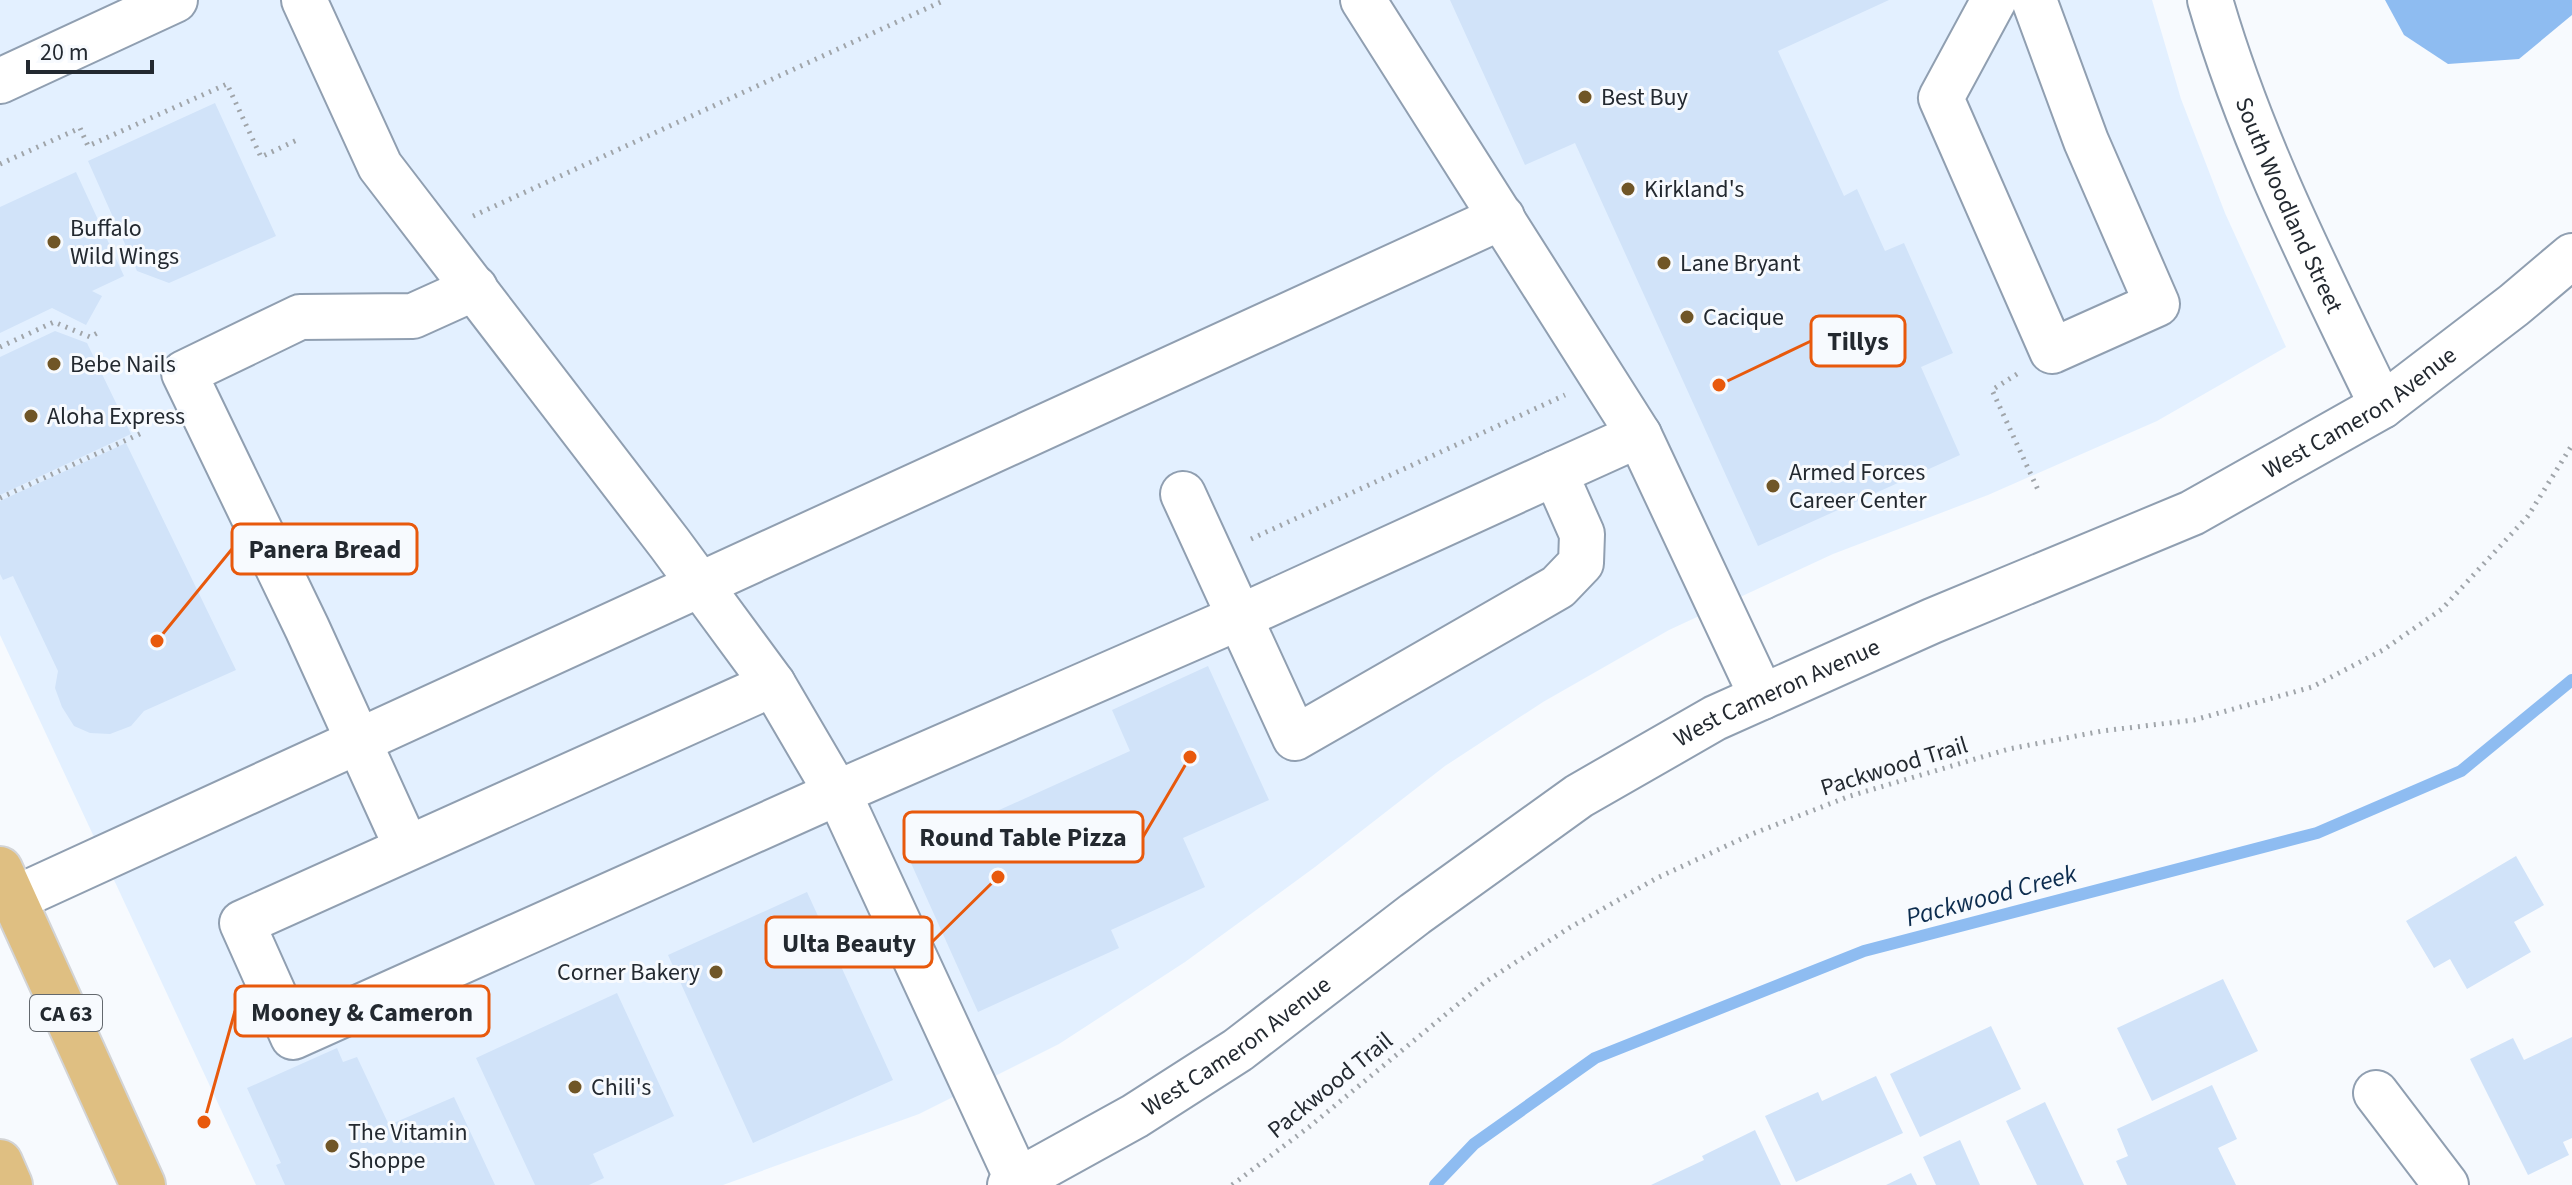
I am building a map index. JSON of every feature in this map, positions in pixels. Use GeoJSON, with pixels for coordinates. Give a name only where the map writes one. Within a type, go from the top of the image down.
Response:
{"type":"FeatureCollection","features":[{"type":"Feature","properties":{"kind":"main road","name":"CA 63"},"geometry":{"type":"LineString","coordinates":[[7,884],[143,1185]]}},
{"type":"Feature","properties":{"kind":"main road"},"geometry":{"type":"LineString","coordinates":[[0,1162],[10,1185]]}},
{"type":"Feature","properties":{"kind":"street"},"geometry":{"type":"LineString","coordinates":[[0,81],[175,0]]}},
{"type":"Feature","properties":{"kind":"street"},"geometry":{"type":"LineString","coordinates":[[304,0],[380,166],[773,684],[837,793],[1014,1183]]}},
{"type":"Feature","properties":{"kind":"street"},"geometry":{"type":"LineString","coordinates":[[1363,0],[1639,435],[1762,697]]}},
{"type":"Feature","properties":{"kind":"street"},"geometry":{"type":"LineString","coordinates":[[1994,0],[1941,98],[2052,351],[2157,304],[2086,141],[2034,0]]}},
{"type":"Feature","properties":{"kind":"street","name":"South Woodland Street"},"geometry":{"type":"LineString","coordinates":[[2210,0],[2222,41],[2276,183],[2382,406]]}},
{"type":"Feature","properties":{"kind":"street"},"geometry":{"type":"LineString","coordinates":[[7,884],[359,740],[1502,217]]}},
{"type":"Feature","properties":{"kind":"street","name":"West Cameron Avenue"},"geometry":{"type":"LineString","coordinates":[[1014,1183],[1135,1116],[1238,1050],[1415,914],[1579,796],[1715,718],[1932,621],[2192,513],[2382,406],[2514,305],[2572,256]]}},
{"type":"Feature","properties":{"kind":"street"},"geometry":{"type":"LineString","coordinates":[[407,848],[359,740],[184,373],[300,317],[413,316],[475,288]]}},
{"type":"Feature","properties":{"kind":"street"},"geometry":{"type":"LineString","coordinates":[[773,684],[242,923],[293,1037],[837,793],[1240,617],[1639,435]]}},
{"type":"Feature","properties":{"kind":"street"},"geometry":{"type":"LineString","coordinates":[[1183,494],[1295,738],[1558,587],[1581,563],[1582,534],[1555,473]]}},
{"type":"Feature","properties":{"kind":"street"},"geometry":{"type":"LineString","coordinates":[[2376,1093],[2446,1185]]}},
{"type":"Feature","properties":{"kind":"path"},"geometry":{"type":"LineString","coordinates":[[466,220],[945,0]]}},
{"type":"Feature","properties":{"kind":"path"},"geometry":{"type":"LineString","coordinates":[[0,164],[80,128],[88,146],[227,84],[261,157],[297,140]]}},
{"type":"Feature","properties":{"kind":"path"},"geometry":{"type":"LineString","coordinates":[[0,347],[54,322],[90,337],[99,332]]}},
{"type":"Feature","properties":{"kind":"path"},"geometry":{"type":"LineString","coordinates":[[2039,492],[1992,390],[2052,351]]}},
{"type":"Feature","properties":{"kind":"path"},"geometry":{"type":"LineString","coordinates":[[1212,557],[1577,390]]}},
{"type":"Feature","properties":{"kind":"path"},"geometry":{"type":"LineString","coordinates":[[0,498],[144,432]]}},
{"type":"Feature","properties":{"kind":"path","name":"Packwood Trail"},"geometry":{"type":"LineString","coordinates":[[1232,1185],[1309,1127],[1485,982],[1569,928],[1670,872],[1752,834],[1850,796],[2009,749],[2102,731],[2194,720],[2312,687],[2383,650],[2442,609],[2528,516],[2572,445]]}},
{"type":"Feature","properties":{"kind":"shaded area"},"geometry":{"type":"Polygon","coordinates":[[[0,0],[2152,0],[2181,99],[2225,213],[2286,347],[2157,421],[1988,495],[1833,554],[1669,630],[1543,702],[1445,766],[1185,962],[1059,1044],[919,1114],[723,1185],[256,1185],[0,635],[0,0]]]}},
{"type":"Feature","properties":{"kind":"water"},"geometry":{"type":"Polygon","coordinates":[[[2385,0],[2572,0],[2572,15],[2519,59],[2448,64],[2404,35],[2385,0]]]}},
{"type":"Feature","properties":{"kind":"building"},"geometry":{"type":"Polygon","coordinates":[[[1450,0],[1889,0],[1778,51],[1844,196],[1857,189],[1885,251],[1904,243],[1953,353],[1921,367],[1960,455],[1758,546],[1575,143],[1525,165],[1450,0]]]}},
{"type":"Feature","properties":{"kind":"building"},"geometry":{"type":"Polygon","coordinates":[[[215,103],[276,236],[169,283],[137,271],[88,161],[215,103]]]}},
{"type":"Feature","properties":{"kind":"building","name":"Buffalo Wild Wings"},"geometry":{"type":"Polygon","coordinates":[[[76,172],[124,276],[92,291],[102,296],[86,325],[52,308],[0,333],[0,207],[76,172]]]}},
{"type":"Feature","properties":{"kind":"building"},"geometry":{"type":"Polygon","coordinates":[[[55,331],[87,343],[131,434],[0,495],[0,357],[55,331]]]}},
{"type":"Feature","properties":{"kind":"building"},"geometry":{"type":"Polygon","coordinates":[[[126,443],[236,670],[144,711],[131,726],[110,734],[90,733],[74,726],[62,707],[55,688],[58,671],[13,576],[3,580],[0,574],[0,501],[126,443]]]}},
{"type":"Feature","properties":{"kind":"building"},"geometry":{"type":"Polygon","coordinates":[[[1208,666],[1269,800],[1183,838],[1205,887],[1111,930],[1119,948],[978,1012],[906,852],[1130,751],[1112,710],[1208,666]]]}},
{"type":"Feature","properties":{"kind":"building"},"geometry":{"type":"Polygon","coordinates":[[[2516,856],[2544,905],[2514,922],[2531,952],[2467,989],[2450,959],[2434,968],[2406,921],[2516,856]]]}},
{"type":"Feature","properties":{"kind":"building"},"geometry":{"type":"Polygon","coordinates":[[[807,892],[893,1080],[753,1143],[668,955],[807,892]]]}},
{"type":"Feature","properties":{"kind":"building"},"geometry":{"type":"Polygon","coordinates":[[[2223,979],[2258,1051],[2152,1101],[2117,1028],[2223,979]]]}},
{"type":"Feature","properties":{"kind":"building","name":"Chili's"},"geometry":{"type":"Polygon","coordinates":[[[617,993],[674,1116],[593,1154],[604,1178],[589,1185],[535,1185],[476,1058],[617,993]]]}},
{"type":"Feature","properties":{"kind":"building"},"geometry":{"type":"Polygon","coordinates":[[[1991,1026],[2021,1089],[1920,1137],[1890,1074],[1991,1026]]]}},
{"type":"Feature","properties":{"kind":"building"},"geometry":{"type":"Polygon","coordinates":[[[2572,1037],[2572,1138],[2563,1142],[2569,1155],[2528,1175],[2470,1059],[2513,1038],[2524,1060],[2572,1037]]]}},
{"type":"Feature","properties":{"kind":"building"},"geometry":{"type":"Polygon","coordinates":[[[337,1048],[343,1062],[357,1057],[389,1125],[454,1097],[495,1185],[285,1185],[276,1165],[281,1163],[247,1088],[337,1048]]]}},
{"type":"Feature","properties":{"kind":"building"},"geometry":{"type":"Polygon","coordinates":[[[1876,1076],[1903,1133],[1796,1182],[1765,1116],[1818,1092],[1822,1101],[1876,1076]]]}},
{"type":"Feature","properties":{"kind":"building"},"geometry":{"type":"Polygon","coordinates":[[[2212,1085],[2237,1139],[2218,1148],[2236,1185],[2127,1185],[2116,1161],[2128,1156],[2117,1129],[2212,1085]]]}},
{"type":"Feature","properties":{"kind":"building"},"geometry":{"type":"Polygon","coordinates":[[[2045,1102],[2084,1185],[2037,1185],[2006,1121],[2045,1102]]]}},
{"type":"Feature","properties":{"kind":"building"},"geometry":{"type":"Polygon","coordinates":[[[1755,1130],[1781,1185],[1651,1185],[1704,1160],[1702,1156],[1755,1130]]]}},
{"type":"Feature","properties":{"kind":"building"},"geometry":{"type":"Polygon","coordinates":[[[1960,1140],[1980,1185],[1936,1185],[1923,1157],[1960,1140]]]}},
{"type":"Feature","properties":{"kind":"building"},"geometry":{"type":"Polygon","coordinates":[[[1911,1173],[1917,1185],[1886,1185],[1911,1173]]]}},
{"type":"Feature","properties":{"kind":"waterway","name":"Packwood Creek"},"geometry":{"type":"LineString","coordinates":[[1435,1185],[1474,1144],[1595,1058],[1864,951],[2317,833],[2461,771],[2572,680]]}},
{"type":"Feature","properties":{"kind":"place","name":"Best Buy"},"geometry":{"type":"Point","coordinates":[1585,97]}},
{"type":"Feature","properties":{"kind":"place","name":"Kirkland's"},"geometry":{"type":"Point","coordinates":[1628,189]}},
{"type":"Feature","properties":{"kind":"place","name":"Buffalo Wild Wings"},"geometry":{"type":"Point","coordinates":[54,242]}},
{"type":"Feature","properties":{"kind":"place","name":"Lane Bryant"},"geometry":{"type":"Point","coordinates":[1664,263]}},
{"type":"Feature","properties":{"kind":"place","name":"Cacique"},"geometry":{"type":"Point","coordinates":[1687,317]}},
{"type":"Feature","properties":{"kind":"place","name":"Bebe Nails"},"geometry":{"type":"Point","coordinates":[54,364]}},
{"type":"Feature","properties":{"kind":"place","name":"Tillys"},"geometry":{"type":"Point","coordinates":[1719,385]}},
{"type":"Feature","properties":{"kind":"place","name":"Aloha Express"},"geometry":{"type":"Point","coordinates":[31,416]}},
{"type":"Feature","properties":{"kind":"place","name":"Armed Forces Career Center"},"geometry":{"type":"Point","coordinates":[1773,486]}},
{"type":"Feature","properties":{"kind":"place","name":"Panera Bread"},"geometry":{"type":"Point","coordinates":[157,641]}},
{"type":"Feature","properties":{"kind":"place","name":"Round Table Pizza"},"geometry":{"type":"Point","coordinates":[1190,757]}},
{"type":"Feature","properties":{"kind":"place","name":"Ulta Beauty"},"geometry":{"type":"Point","coordinates":[998,877]}},
{"type":"Feature","properties":{"kind":"place","name":"Corner Bakery"},"geometry":{"type":"Point","coordinates":[716,972]}},
{"type":"Feature","properties":{"kind":"place","name":"Chili's"},"geometry":{"type":"Point","coordinates":[575,1087]}},
{"type":"Feature","properties":{"kind":"place","name":"Mooney & Cameron"},"geometry":{"type":"Point","coordinates":[204,1122]}},
{"type":"Feature","properties":{"kind":"place","name":"The Vitamin Shoppe"},"geometry":{"type":"Point","coordinates":[332,1146]}}]}
